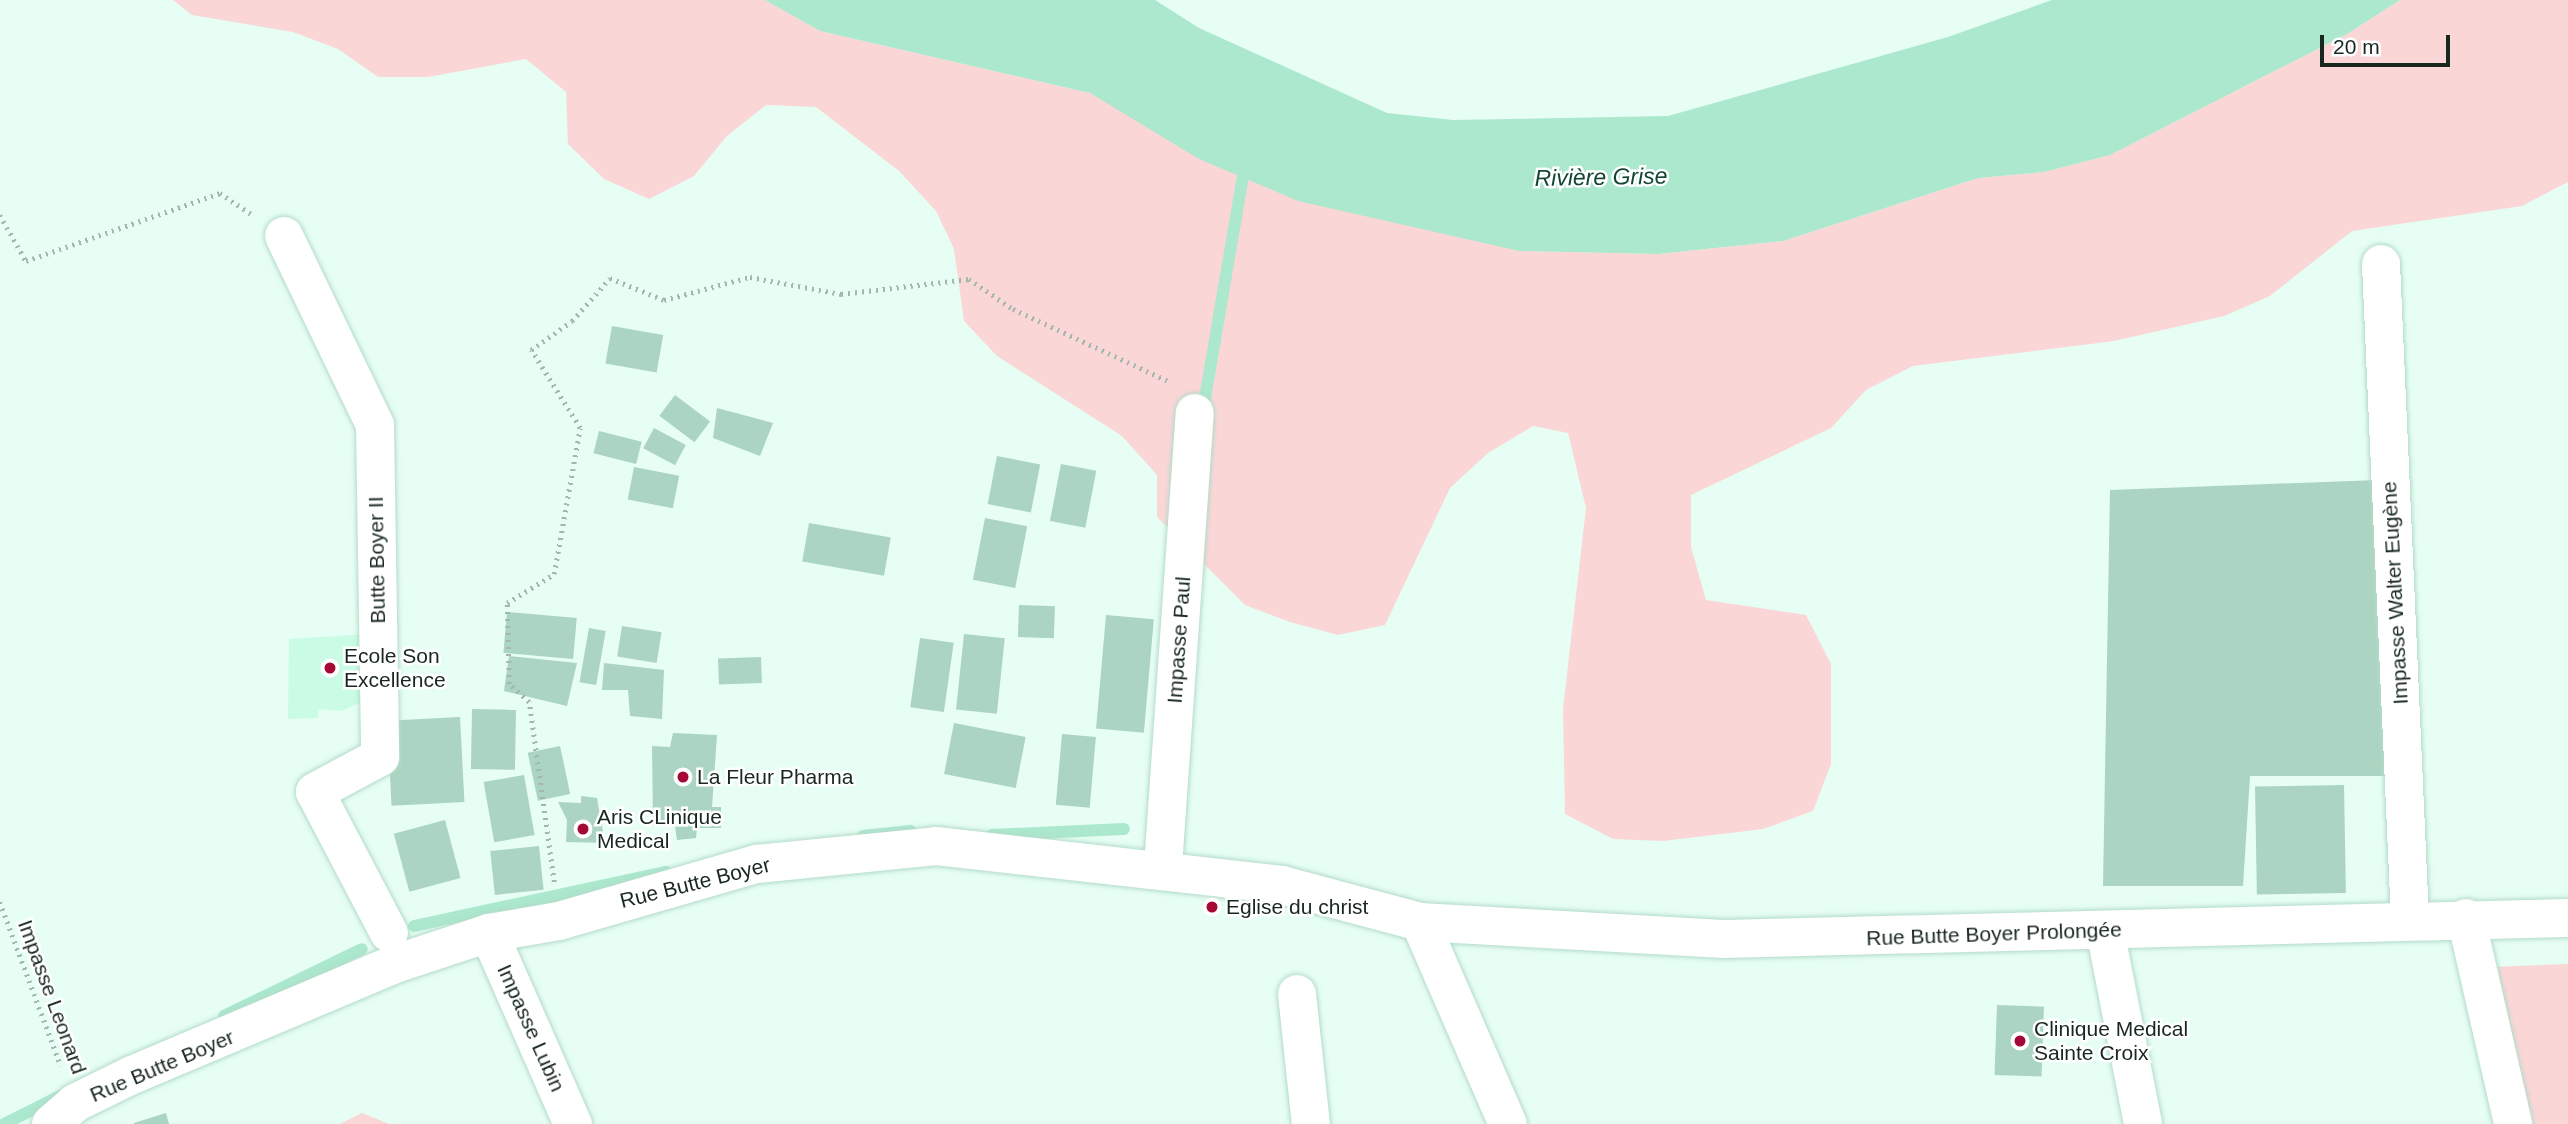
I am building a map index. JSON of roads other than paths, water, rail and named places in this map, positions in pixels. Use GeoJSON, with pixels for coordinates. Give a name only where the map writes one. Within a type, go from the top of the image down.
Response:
{"type":"FeatureCollection","features":[{"type":"Feature","properties":{"kind":"street","name":"Butte Boyer II"},"geometry":{"type":"LineString","coordinates":[[284,236],[376,425],[380,757],[315,792],[389,933]]}},
{"type":"Feature","properties":{"kind":"street","name":"Impasse Walter Eugène"},"geometry":{"type":"LineString","coordinates":[[2381,264],[2410,921]]}},
{"type":"Feature","properties":{"kind":"street","name":"Impasse Paul"},"geometry":{"type":"LineString","coordinates":[[1163,867],[1195,413]]}},
{"type":"Feature","properties":{"kind":"street","name":"Rue Butte Boyer"},"geometry":{"type":"LineString","coordinates":[[63,1113],[392,965],[489,933],[559,921],[757,864],[936,846],[1163,867],[1282,885],[1420,922]]}},
{"type":"Feature","properties":{"kind":"street","name":"Rue Butte Boyer Prolongée"},"geometry":{"type":"LineString","coordinates":[[1420,922],[1724,939],[2466,918],[2568,918]]}},
{"type":"Feature","properties":{"kind":"street"},"geometry":{"type":"LineString","coordinates":[[2466,918],[2513,1124]]}},
{"type":"Feature","properties":{"kind":"street"},"geometry":{"type":"LineString","coordinates":[[1420,922],[1508,1124]]}},
{"type":"Feature","properties":{"kind":"street"},"geometry":{"type":"LineString","coordinates":[[2105,930],[2143,1124]]}},
{"type":"Feature","properties":{"kind":"street","name":"Impasse Lubin"},"geometry":{"type":"LineString","coordinates":[[489,933],[573,1124]]}},
{"type":"Feature","properties":{"kind":"street"},"geometry":{"type":"LineString","coordinates":[[1297,994],[1311,1124]]}},
{"type":"Feature","properties":{"kind":"water","name":"Rivière Grise"},"geometry":{"type":"Polygon","coordinates":[[[765,0],[1155,0],[1199,28],[1387,113],[1453,120],[1668,116],[1948,37],[2052,0],[2400,0],[2347,34],[2110,155],[2044,172],[1978,178],[1783,241],[1658,254],[1519,251],[1298,201],[1199,159],[1090,93],[820,31],[765,0]]]}},
{"type":"Feature","properties":{"kind":"waterway"},"geometry":{"type":"LineString","coordinates":[[1203,410],[1245,163]]}},
{"type":"Feature","properties":{"kind":"waterway"},"geometry":{"type":"LineString","coordinates":[[992,835],[1124,829]]}},
{"type":"Feature","properties":{"kind":"waterway"},"geometry":{"type":"LineString","coordinates":[[863,836],[911,831]]}},
{"type":"Feature","properties":{"kind":"waterway"},"geometry":{"type":"LineString","coordinates":[[414,926],[666,872]]}},
{"type":"Feature","properties":{"kind":"waterway"},"geometry":{"type":"LineString","coordinates":[[224,1016],[362,949]]}},
{"type":"Feature","properties":{"kind":"waterway"},"geometry":{"type":"LineString","coordinates":[[4,1124],[60,1096]]}},
{"type":"Feature","properties":{"kind":"place","name":"Ecole Son Excellence"},"geometry":{"type":"Point","coordinates":[330,668]}},
{"type":"Feature","properties":{"kind":"place","name":"La Fleur Pharma"},"geometry":{"type":"Point","coordinates":[683,777]}},
{"type":"Feature","properties":{"kind":"place","name":"Aris CLinique Medical"},"geometry":{"type":"Point","coordinates":[583,829]}},
{"type":"Feature","properties":{"kind":"place","name":"Eglise du christ"},"geometry":{"type":"Point","coordinates":[1212,907]}},
{"type":"Feature","properties":{"kind":"place","name":"Clinique Medical Sainte Croix"},"geometry":{"type":"Point","coordinates":[2020,1041]}}]}
